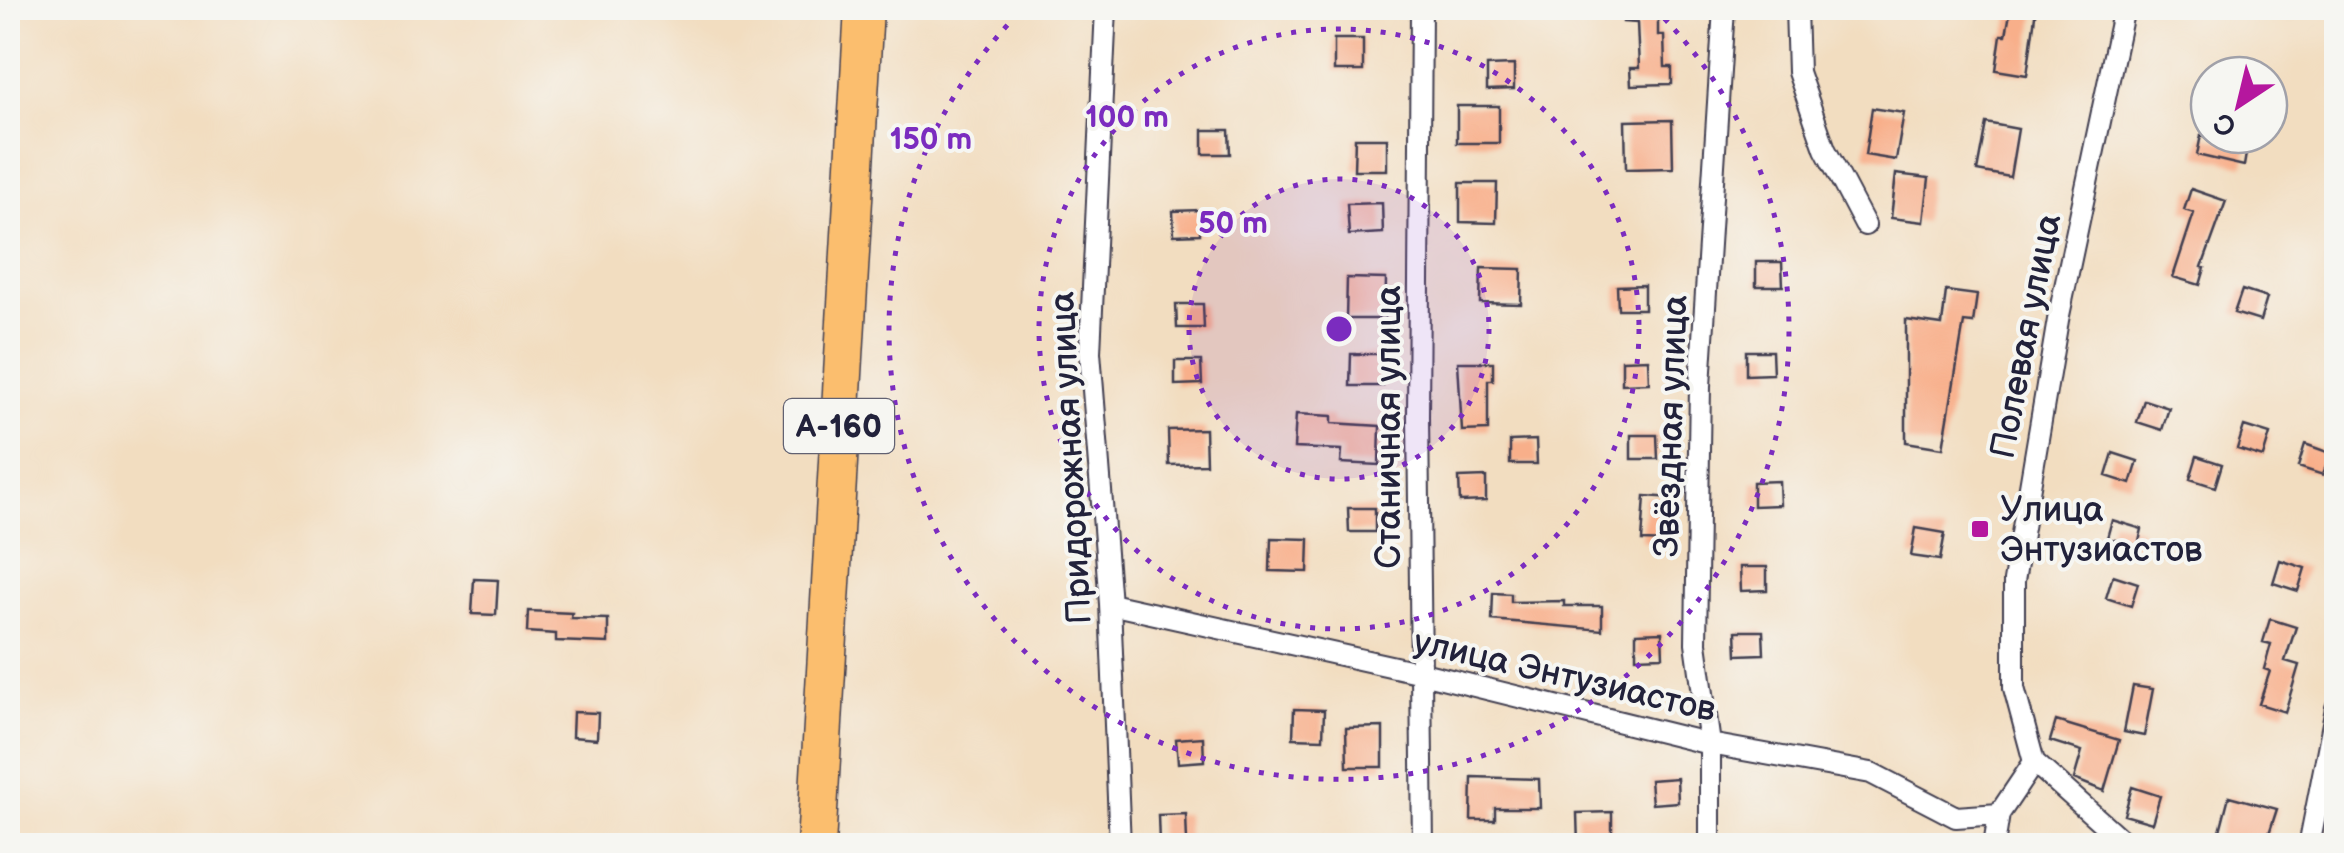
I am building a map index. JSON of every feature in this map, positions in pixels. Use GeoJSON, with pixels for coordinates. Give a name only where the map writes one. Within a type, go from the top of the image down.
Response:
{"type":"FeatureCollection","features":[{"type":"Feature","properties":{"kind":"highway","name":"А-160"},"geometry":{"type":"LineString","coordinates":[[804,846],[813,621],[851,8]]}},
{"type":"Feature","properties":{"kind":"highway","name":"А-160"},"geometry":{"type":"LineString","coordinates":[[816,846],[864,8]]}},
{"type":"Feature","properties":{"kind":"street","name":"Придорожная улица"},"geometry":{"type":"LineString","coordinates":[[1106,8],[1090,352],[1110,604],[1120,846]]}},
{"type":"Feature","properties":{"kind":"street","name":"Станичная улица"},"geometry":{"type":"LineString","coordinates":[[1421,8],[1418,417],[1423,846]]}},
{"type":"Feature","properties":{"kind":"street","name":"Звёздная улица"},"geometry":{"type":"LineString","coordinates":[[1710,846],[1710,744],[1696,643],[1700,386],[1724,8]]}},
{"type":"Feature","properties":{"kind":"street"},"geometry":{"type":"LineString","coordinates":[[1796,8],[1798,72],[1825,149],[1865,225]]}},
{"type":"Feature","properties":{"kind":"street","name":"Полевая улица"},"geometry":{"type":"LineString","coordinates":[[2034,762],[2014,688],[2014,581],[2058,320],[2124,8]]}},
{"type":"Feature","properties":{"kind":"street","name":"улица Энтузиастов"},"geometry":{"type":"LineString","coordinates":[[1110,604],[1710,744],[1871,773],[1956,817],[1999,814]]}},
{"type":"Feature","properties":{"kind":"street"},"geometry":{"type":"LineString","coordinates":[[2309,846],[2336,708]]}},
{"type":"Feature","properties":{"kind":"street"},"geometry":{"type":"LineString","coordinates":[[1994,846],[1999,814],[2034,762],[2128,846]]}},
{"type":"Feature","properties":{"kind":"building"},"geometry":{"type":"Polygon","coordinates":[[[1623,8],[1658,8],[1658,35],[1664,35],[1665,67],[1672,67],[1672,84],[1631,85],[1630,68],[1639,68],[1637,23],[1623,22],[1623,8]]]}},
{"type":"Feature","properties":{"kind":"building"},"geometry":{"type":"Polygon","coordinates":[[[2011,8],[2036,8],[2027,75],[1996,70],[2001,35],[2006,35],[2011,8]]]}},
{"type":"Feature","properties":{"kind":"building"},"geometry":{"type":"Polygon","coordinates":[[[1334,39],[1363,39],[1363,71],[1334,71],[1334,39]]]}},
{"type":"Feature","properties":{"kind":"building"},"geometry":{"type":"Polygon","coordinates":[[[1514,65],[1514,89],[1487,90],[1487,66],[1514,65]]]}},
{"type":"Feature","properties":{"kind":"building"},"geometry":{"type":"Polygon","coordinates":[[[1457,106],[1499,106],[1499,143],[1457,143],[1457,106]]]}},
{"type":"Feature","properties":{"kind":"building"},"geometry":{"type":"Polygon","coordinates":[[[1872,108],[1904,113],[1896,160],[1865,155],[1872,108]]]}},
{"type":"Feature","properties":{"kind":"building"},"geometry":{"type":"Polygon","coordinates":[[[1672,120],[1673,168],[1626,169],[1625,121],[1672,120]]]}},
{"type":"Feature","properties":{"kind":"building"},"geometry":{"type":"Polygon","coordinates":[[[1986,123],[2018,129],[2010,177],[1977,171],[1986,123]]]}},
{"type":"Feature","properties":{"kind":"building"},"geometry":{"type":"Polygon","coordinates":[[[1203,130],[1229,130],[1230,154],[1203,154],[1203,130]]]}},
{"type":"Feature","properties":{"kind":"building"},"geometry":{"type":"Polygon","coordinates":[[[1355,138],[1387,138],[1387,170],[1354,170],[1355,138]]]}},
{"type":"Feature","properties":{"kind":"building"},"geometry":{"type":"Polygon","coordinates":[[[2197,155],[2246,155],[2244,166],[2197,155]]]}},
{"type":"Feature","properties":{"kind":"building"},"geometry":{"type":"Polygon","coordinates":[[[1896,174],[1929,178],[1924,222],[1891,218],[1896,174]]]}},
{"type":"Feature","properties":{"kind":"building"},"geometry":{"type":"Polygon","coordinates":[[[1460,183],[1497,183],[1496,223],[1460,222],[1460,183]]]}},
{"type":"Feature","properties":{"kind":"building"},"geometry":{"type":"Polygon","coordinates":[[[2191,189],[2226,201],[2202,267],[2205,268],[2200,285],[2173,277],[2194,213],[2184,210],[2191,189]]]}},
{"type":"Feature","properties":{"kind":"building"},"geometry":{"type":"Polygon","coordinates":[[[1382,203],[1383,233],[1349,235],[1347,204],[1382,203]]]}},
{"type":"Feature","properties":{"kind":"building"},"geometry":{"type":"Polygon","coordinates":[[[1200,210],[1200,234],[1174,235],[1173,211],[1200,210]]]}},
{"type":"Feature","properties":{"kind":"building"},"geometry":{"type":"Polygon","coordinates":[[[1756,262],[1782,262],[1783,286],[1756,286],[1756,262]]]}},
{"type":"Feature","properties":{"kind":"building"},"geometry":{"type":"Polygon","coordinates":[[[1481,268],[1522,269],[1521,304],[1480,303],[1481,268]]]}},
{"type":"Feature","properties":{"kind":"building"},"geometry":{"type":"Polygon","coordinates":[[[1347,278],[1386,279],[1385,319],[1346,319],[1347,278]]]}},
{"type":"Feature","properties":{"kind":"building"},"geometry":{"type":"Polygon","coordinates":[[[1644,285],[1644,309],[1618,309],[1617,286],[1644,285]]]}},
{"type":"Feature","properties":{"kind":"building"},"geometry":{"type":"Polygon","coordinates":[[[2242,290],[2267,298],[2260,321],[2234,313],[2242,290]]]}},
{"type":"Feature","properties":{"kind":"building"},"geometry":{"type":"Polygon","coordinates":[[[1946,291],[1977,295],[1973,323],[1964,322],[1943,448],[1906,442],[1906,320],[1942,325],[1946,291]]]}},
{"type":"Feature","properties":{"kind":"building"},"geometry":{"type":"Polygon","coordinates":[[[1176,304],[1203,304],[1204,328],[1177,328],[1176,304]]]}},
{"type":"Feature","properties":{"kind":"building"},"geometry":{"type":"Polygon","coordinates":[[[1746,351],[1772,351],[1773,374],[1746,375],[1746,351]]]}},
{"type":"Feature","properties":{"kind":"building"},"geometry":{"type":"Polygon","coordinates":[[[1351,354],[1383,354],[1383,386],[1350,386],[1351,354]]]}},
{"type":"Feature","properties":{"kind":"building"},"geometry":{"type":"Polygon","coordinates":[[[1648,359],[1649,383],[1622,384],[1622,360],[1648,359]]]}},
{"type":"Feature","properties":{"kind":"building"},"geometry":{"type":"Polygon","coordinates":[[[1175,361],[1201,361],[1202,384],[1175,385],[1175,361]]]}},
{"type":"Feature","properties":{"kind":"building"},"geometry":{"type":"Polygon","coordinates":[[[1458,362],[1493,362],[1493,380],[1488,380],[1488,430],[1462,431],[1458,362]]]}},
{"type":"Feature","properties":{"kind":"building"},"geometry":{"type":"Polygon","coordinates":[[[2144,400],[2169,408],[2162,430],[2137,422],[2144,400]]]}},
{"type":"Feature","properties":{"kind":"building"},"geometry":{"type":"Polygon","coordinates":[[[1296,414],[1332,416],[1332,423],[1380,426],[1379,465],[1341,463],[1342,450],[1294,448],[1296,414]]]}},
{"type":"Feature","properties":{"kind":"building"},"geometry":{"type":"Polygon","coordinates":[[[2244,426],[2270,434],[2263,457],[2237,449],[2244,426]]]}},
{"type":"Feature","properties":{"kind":"building"},"geometry":{"type":"Polygon","coordinates":[[[1205,429],[1206,464],[1169,465],[1168,430],[1205,429]]]}},
{"type":"Feature","properties":{"kind":"building"},"geometry":{"type":"Polygon","coordinates":[[[1631,435],[1657,435],[1658,459],[1631,459],[1631,435]]]}},
{"type":"Feature","properties":{"kind":"building"},"geometry":{"type":"Polygon","coordinates":[[[1536,440],[1537,464],[1510,464],[1510,441],[1536,440]]]}},
{"type":"Feature","properties":{"kind":"building"},"geometry":{"type":"Polygon","coordinates":[[[2305,444],[2330,453],[2323,475],[2298,467],[2305,444]]]}},
{"type":"Feature","properties":{"kind":"building"},"geometry":{"type":"Polygon","coordinates":[[[2113,453],[2138,461],[2131,484],[2106,476],[2113,453]]]}},
{"type":"Feature","properties":{"kind":"building"},"geometry":{"type":"Polygon","coordinates":[[[2197,456],[2222,464],[2215,487],[2190,479],[2197,456]]]}},
{"type":"Feature","properties":{"kind":"building"},"geometry":{"type":"Polygon","coordinates":[[[1486,477],[1486,501],[1460,502],[1459,478],[1486,477]]]}},
{"type":"Feature","properties":{"kind":"building"},"geometry":{"type":"Polygon","coordinates":[[[1779,481],[1780,505],[1753,506],[1753,482],[1779,481]]]}},
{"type":"Feature","properties":{"kind":"building"},"geometry":{"type":"Polygon","coordinates":[[[1645,496],[1674,498],[1671,542],[1642,541],[1645,496]]]}},
{"type":"Feature","properties":{"kind":"building"},"geometry":{"type":"Polygon","coordinates":[[[1348,508],[1375,508],[1375,532],[1349,532],[1348,508]]]}},
{"type":"Feature","properties":{"kind":"building"},"geometry":{"type":"Polygon","coordinates":[[[2112,520],[2142,529],[2138,546],[2107,538],[2112,520]]]}},
{"type":"Feature","properties":{"kind":"building"},"geometry":{"type":"Polygon","coordinates":[[[1916,528],[1945,533],[1940,560],[1911,556],[1916,528]]]}},
{"type":"Feature","properties":{"kind":"building"},"geometry":{"type":"Polygon","coordinates":[[[1271,538],[1309,539],[1308,572],[1270,571],[1271,538]]]}},
{"type":"Feature","properties":{"kind":"building"},"geometry":{"type":"Polygon","coordinates":[[[2280,560],[2305,568],[2298,591],[2273,583],[2280,560]]]}},
{"type":"Feature","properties":{"kind":"building"},"geometry":{"type":"Polygon","coordinates":[[[1740,567],[1767,567],[1767,590],[1741,591],[1740,567]]]}},
{"type":"Feature","properties":{"kind":"building"},"geometry":{"type":"Polygon","coordinates":[[[2113,575],[2138,583],[2131,606],[2106,598],[2113,575]]]}},
{"type":"Feature","properties":{"kind":"building"},"geometry":{"type":"Polygon","coordinates":[[[474,579],[498,580],[496,615],[472,614],[474,579]]]}},
{"type":"Feature","properties":{"kind":"building"},"geometry":{"type":"Polygon","coordinates":[[[1493,593],[1511,594],[1511,602],[1564,601],[1564,606],[1602,606],[1602,630],[1492,620],[1493,593]]]}},
{"type":"Feature","properties":{"kind":"building"},"geometry":{"type":"Polygon","coordinates":[[[528,611],[608,619],[608,643],[556,641],[556,634],[527,632],[528,611]]]}},
{"type":"Feature","properties":{"kind":"building"},"geometry":{"type":"Polygon","coordinates":[[[2270,619],[2296,627],[2285,661],[2299,665],[2285,712],[2259,704],[2270,671],[2264,669],[2271,644],[2263,642],[2270,619]]]}},
{"type":"Feature","properties":{"kind":"building"},"geometry":{"type":"Polygon","coordinates":[[[1736,631],[1763,631],[1764,654],[1737,655],[1736,631]]]}},
{"type":"Feature","properties":{"kind":"building"},"geometry":{"type":"Polygon","coordinates":[[[1662,632],[1663,656],[1636,657],[1636,633],[1662,632]]]}},
{"type":"Feature","properties":{"kind":"building"},"geometry":{"type":"Polygon","coordinates":[[[2133,686],[2153,689],[2144,736],[2124,732],[2133,686]]]}},
{"type":"Feature","properties":{"kind":"building"},"geometry":{"type":"Polygon","coordinates":[[[1294,709],[1324,710],[1323,739],[1293,738],[1294,709]]]}},
{"type":"Feature","properties":{"kind":"building"},"geometry":{"type":"Polygon","coordinates":[[[573,712],[598,713],[597,739],[572,737],[573,712]]]}},
{"type":"Feature","properties":{"kind":"building"},"geometry":{"type":"Polygon","coordinates":[[[2056,721],[2119,740],[2104,791],[2074,779],[2082,751],[2050,741],[2056,721]]]}},
{"type":"Feature","properties":{"kind":"building"},"geometry":{"type":"Polygon","coordinates":[[[1383,727],[1383,767],[1347,767],[1346,728],[1383,727]]]}},
{"type":"Feature","properties":{"kind":"building"},"geometry":{"type":"Polygon","coordinates":[[[1203,737],[1204,761],[1178,763],[1176,739],[1203,737]]]}},
{"type":"Feature","properties":{"kind":"building"},"geometry":{"type":"Polygon","coordinates":[[[1472,777],[1539,779],[1540,808],[1495,808],[1495,820],[1471,820],[1472,777]]]}},
{"type":"Feature","properties":{"kind":"building"},"geometry":{"type":"Polygon","coordinates":[[[1677,778],[1678,802],[1652,804],[1650,780],[1677,778]]]}},
{"type":"Feature","properties":{"kind":"building"},"geometry":{"type":"Polygon","coordinates":[[[2132,787],[2160,796],[2152,823],[2124,815],[2132,787]]]}},
{"type":"Feature","properties":{"kind":"building"},"geometry":{"type":"Polygon","coordinates":[[[2229,796],[2277,809],[2265,846],[2216,846],[2229,796]]]}},
{"type":"Feature","properties":{"kind":"building"},"geometry":{"type":"Polygon","coordinates":[[[1612,812],[1612,846],[1578,846],[1577,813],[1612,812]]]}},
{"type":"Feature","properties":{"kind":"building"},"geometry":{"type":"Polygon","coordinates":[[[1186,814],[1187,842],[1159,843],[1158,815],[1186,814]]]}},
{"type":"Feature","properties":{"kind":"place","name":"Улица Энтузиастов"},"geometry":{"type":"Point","coordinates":[1980,529]}}]}
